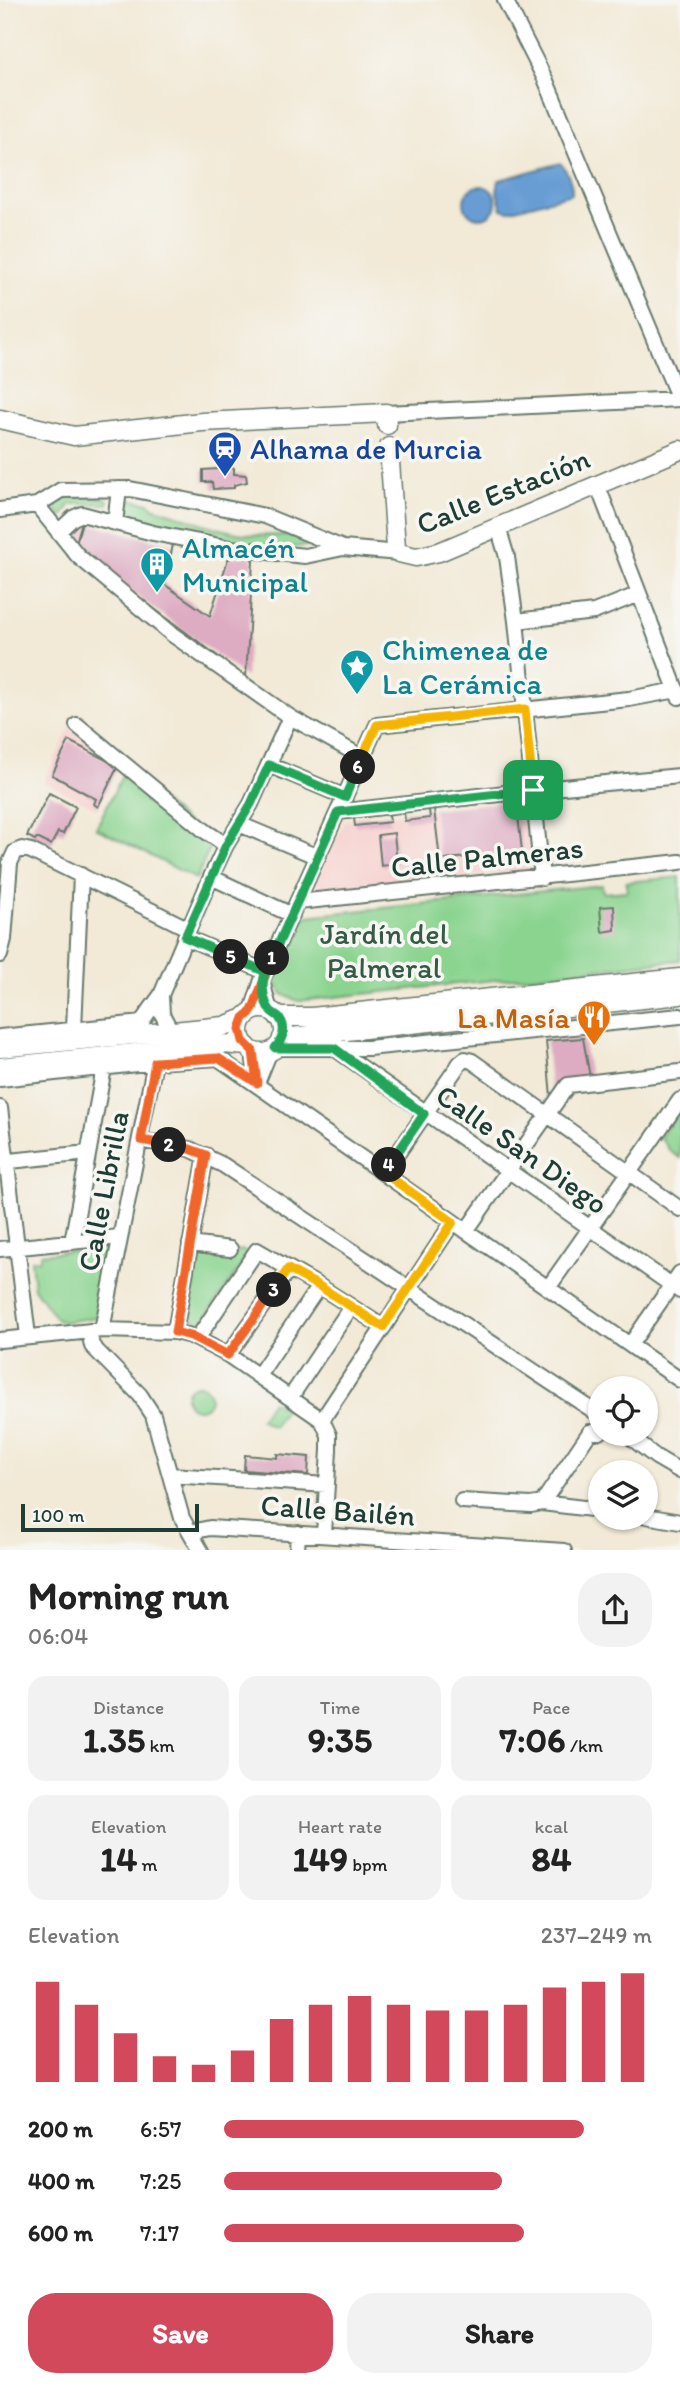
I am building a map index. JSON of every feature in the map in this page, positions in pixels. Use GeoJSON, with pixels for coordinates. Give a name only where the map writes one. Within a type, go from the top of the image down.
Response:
{"type":"FeatureCollection","features":[{"type":"Feature","properties":{"kind":"main road"},"geometry":{"type":"LineString","coordinates":[[0,419],[74,436],[202,422],[386,419]]}},
{"type":"Feature","properties":{"kind":"main road"},"geometry":{"type":"LineString","coordinates":[[388,446],[394,537],[399,553]]}},
{"type":"Feature","properties":{"kind":"main road","name":"Calle Estación"},"geometry":{"type":"LineString","coordinates":[[399,553],[416,557],[439,552],[680,450]]}},
{"type":"Feature","properties":{"kind":"main road"},"geometry":{"type":"LineString","coordinates":[[0,1048],[137,1029],[171,1031],[224,1026],[261,1014],[321,1016],[680,978]]}},
{"type":"Feature","properties":{"kind":"main road"},"geometry":{"type":"LineString","coordinates":[[0,1068],[223,1044],[265,1047],[315,1033],[680,995]]}},
{"type":"Feature","properties":{"kind":"main road"},"geometry":{"type":"LineString","coordinates":[[261,1014],[240,1029],[243,1041],[265,1047]]}},
{"type":"Feature","properties":{"kind":"main road"},"geometry":{"type":"LineString","coordinates":[[261,1014],[283,1027],[265,1047]]}},
{"type":"Feature","properties":{"kind":"street"},"geometry":{"type":"LineString","coordinates":[[386,419],[680,398],[546,81],[505,0]]}},
{"type":"Feature","properties":{"kind":"street"},"geometry":{"type":"LineString","coordinates":[[261,1014],[264,976],[377,725],[678,694],[597,484]]}},
{"type":"Feature","properties":{"kind":"street"},"geometry":{"type":"LineString","coordinates":[[115,523],[119,489]]}},
{"type":"Feature","properties":{"kind":"street","name":"Calle Estación"},"geometry":{"type":"LineString","coordinates":[[0,510],[37,505],[61,490],[130,489],[265,516],[343,548]]}},
{"type":"Feature","properties":{"kind":"street"},"geometry":{"type":"LineString","coordinates":[[37,505],[78,556],[173,635],[290,717],[362,757]]}},
{"type":"Feature","properties":{"kind":"street","name":"Calle Estación"},"geometry":{"type":"LineString","coordinates":[[58,532],[73,518],[82,514],[230,548],[305,556],[343,548],[399,553]]}},
{"type":"Feature","properties":{"kind":"street"},"geometry":{"type":"LineString","coordinates":[[498,527],[507,557],[516,621],[542,878]]}},
{"type":"Feature","properties":{"kind":"street"},"geometry":{"type":"LineString","coordinates":[[516,621],[594,612],[639,594]]}},
{"type":"Feature","properties":{"kind":"street"},"geometry":{"type":"LineString","coordinates":[[0,1037],[74,1028],[137,1029],[161,995],[211,877],[226,845],[251,804],[290,717]]}},
{"type":"Feature","properties":{"kind":"street"},"geometry":{"type":"LineString","coordinates":[[77,725],[205,831],[226,845]]}},
{"type":"Feature","properties":{"kind":"street"},"geometry":{"type":"LineString","coordinates":[[269,765],[345,797]]}},
{"type":"Feature","properties":{"kind":"street"},"geometry":{"type":"LineString","coordinates":[[338,812],[680,776]]}},
{"type":"Feature","properties":{"kind":"street"},"geometry":{"type":"LineString","coordinates":[[239,824],[318,857]]}},
{"type":"Feature","properties":{"kind":"street"},"geometry":{"type":"LineString","coordinates":[[0,955],[4,939],[10,863],[18,850],[31,851],[81,875],[264,976]]}},
{"type":"Feature","properties":{"kind":"street","name":"Calle Palmeras"},"geometry":{"type":"LineString","coordinates":[[295,908],[680,862]]}},
{"type":"Feature","properties":{"kind":"street"},"geometry":{"type":"LineString","coordinates":[[74,1028],[81,875]]}},
{"type":"Feature","properties":{"kind":"street"},"geometry":{"type":"LineString","coordinates":[[211,877],[295,908]]}},
{"type":"Feature","properties":{"kind":"street"},"geometry":{"type":"LineString","coordinates":[[161,995],[162,1014],[171,1031]]}},
{"type":"Feature","properties":{"kind":"street"},"geometry":{"type":"LineString","coordinates":[[257,1083],[265,1047],[393,1045],[680,1016]]}},
{"type":"Feature","properties":{"kind":"street","name":"Calle San Diego"},"geometry":{"type":"LineString","coordinates":[[334,1048],[424,1114],[590,1228],[677,1283]]}},
{"type":"Feature","properties":{"kind":"street"},"geometry":{"type":"LineString","coordinates":[[0,1079],[218,1058],[680,1380]]}},
{"type":"Feature","properties":{"kind":"street"},"geometry":{"type":"LineString","coordinates":[[384,1173],[465,1059],[472,1061],[680,1209]]}},
{"type":"Feature","properties":{"kind":"street","name":"Calle Librilla"},"geometry":{"type":"LineString","coordinates":[[95,1331],[120,1237],[155,1062]]}},
{"type":"Feature","properties":{"kind":"street"},"geometry":{"type":"LineString","coordinates":[[72,1242],[104,1068]]}},
{"type":"Feature","properties":{"kind":"street"},"geometry":{"type":"LineString","coordinates":[[466,1231],[568,1085],[680,1072]]}},
{"type":"Feature","properties":{"kind":"street"},"geometry":{"type":"LineString","coordinates":[[548,1288],[680,1100]]}},
{"type":"Feature","properties":{"kind":"street"},"geometry":{"type":"LineString","coordinates":[[0,1108],[3,1161],[28,1336]]}},
{"type":"Feature","properties":{"kind":"street"},"geometry":{"type":"LineString","coordinates":[[141,1140],[190,1149],[223,1165],[588,1407]]}},
{"type":"Feature","properties":{"kind":"street"},"geometry":{"type":"LineString","coordinates":[[3,1161],[88,1153]]}},
{"type":"Feature","properties":{"kind":"street"},"geometry":{"type":"LineString","coordinates":[[175,1332],[206,1155]]}},
{"type":"Feature","properties":{"kind":"street"},"geometry":{"type":"LineString","coordinates":[[322,1420],[453,1222]]}},
{"type":"Feature","properties":{"kind":"street"},"geometry":{"type":"LineString","coordinates":[[0,1249],[120,1237]]}},
{"type":"Feature","properties":{"kind":"street"},"geometry":{"type":"LineString","coordinates":[[190,1244],[230,1248]]}},
{"type":"Feature","properties":{"kind":"street"},"geometry":{"type":"LineString","coordinates":[[197,1339],[257,1250],[383,1327]]}},
{"type":"Feature","properties":{"kind":"street"},"geometry":{"type":"LineString","coordinates":[[228,1355],[288,1269]]}},
{"type":"Feature","properties":{"kind":"street"},"geometry":{"type":"LineString","coordinates":[[630,1345],[677,1283]]}},
{"type":"Feature","properties":{"kind":"street"},"geometry":{"type":"LineString","coordinates":[[258,1376],[319,1286]]}},
{"type":"Feature","properties":{"kind":"street"},"geometry":{"type":"LineString","coordinates":[[290,1398],[351,1307]]}},
{"type":"Feature","properties":{"kind":"street"},"geometry":{"type":"LineString","coordinates":[[95,1331],[92,1346],[141,1395],[153,1415],[182,1518],[201,1550]]}},
{"type":"Feature","properties":{"kind":"street"},"geometry":{"type":"LineString","coordinates":[[0,1340],[95,1331],[175,1332],[197,1339],[228,1355],[322,1420],[329,1435],[324,1534]]}},
{"type":"Feature","properties":{"kind":"street"},"geometry":{"type":"LineString","coordinates":[[541,1503],[588,1444]]}},
{"type":"Feature","properties":{"kind":"street"},"geometry":{"type":"LineString","coordinates":[[630,1446],[680,1471]]}},
{"type":"Feature","properties":{"kind":"street"},"geometry":{"type":"LineString","coordinates":[[642,1446],[656,1457]]}},
{"type":"Feature","properties":{"kind":"street"},"geometry":{"type":"LineString","coordinates":[[170,1475],[327,1485]]}},
{"type":"Feature","properties":{"kind":"street"},"geometry":{"type":"LineString","coordinates":[[462,1501],[531,1505],[541,1503],[588,1509]]}},
{"type":"Feature","properties":{"kind":"street"},"geometry":{"type":"LineString","coordinates":[[658,1519],[680,1522]]}},
{"type":"Feature","properties":{"kind":"street","name":"Calle Bailén"},"geometry":{"type":"LineString","coordinates":[[191,1532],[210,1528],[324,1534],[368,1544],[564,1550]]}},
{"type":"Feature","properties":{"kind":"street"},"geometry":{"type":"LineString","coordinates":[[297,1550],[298,1533]]}},
{"type":"Feature","properties":{"kind":"shaded area"},"geometry":{"type":"Polygon","coordinates":[[[70,727],[118,766],[97,809],[44,782],[70,727]]]}},
{"type":"Feature","properties":{"kind":"shaded area"},"geometry":{"type":"Polygon","coordinates":[[[520,800],[524,802],[531,865],[528,870],[323,892],[317,888],[316,882],[345,820],[520,800]]]}},
{"type":"Feature","properties":{"kind":"green space"},"geometry":{"type":"Polygon","coordinates":[[[68,496],[105,498],[108,504],[71,504],[61,518],[54,504],[56,500],[68,496]]]}},
{"type":"Feature","properties":{"kind":"green space"},"geometry":{"type":"Polygon","coordinates":[[[131,500],[149,503],[155,508],[227,530],[251,535],[296,537],[309,543],[308,546],[293,547],[263,546],[188,536],[185,530],[126,516],[122,518],[123,503],[131,500]]]}},
{"type":"Feature","properties":{"kind":"green space"},"geometry":{"type":"Polygon","coordinates":[[[125,770],[212,844],[196,879],[96,828],[125,770]]]}},
{"type":"Feature","properties":{"kind":"green space","name":"Jardín del Palmeral"},"geometry":{"type":"Polygon","coordinates":[[[680,877],[680,960],[298,1001],[282,994],[274,980],[298,922],[307,916],[602,885],[603,893],[627,891],[626,882],[680,877]]]}},
{"type":"Feature","properties":{"kind":"green space"},"geometry":{"type":"Polygon","coordinates":[[[680,1110],[680,1158],[671,1152],[660,1137],[680,1110]]]}},
{"type":"Feature","properties":{"kind":"green space"},"geometry":{"type":"Polygon","coordinates":[[[109,1248],[96,1317],[64,1322],[57,1320],[34,1288],[31,1260],[40,1259],[40,1254],[109,1248]]]}},
{"type":"Feature","properties":{"kind":"green space"},"geometry":{"type":"Polygon","coordinates":[[[242,1250],[249,1254],[201,1324],[191,1319],[195,1283],[192,1281],[202,1256],[227,1256],[242,1250]]]}},
{"type":"Feature","properties":{"kind":"green space"},"geometry":{"type":"Polygon","coordinates":[[[198,1385],[207,1388],[210,1397],[207,1406],[198,1409],[189,1406],[186,1397],[189,1388],[198,1385]]]}},
{"type":"Feature","properties":{"kind":"green space"},"geometry":{"type":"Polygon","coordinates":[[[272,1401],[285,1409],[273,1427],[260,1419],[272,1401]]]}},
{"type":"Feature","properties":{"kind":"water"},"geometry":{"type":"Polygon","coordinates":[[[560,163],[569,177],[572,194],[508,211],[502,209],[497,192],[499,180],[560,163]]]}},
{"type":"Feature","properties":{"kind":"water"},"geometry":{"type":"Polygon","coordinates":[[[480,186],[492,190],[496,202],[492,214],[480,218],[468,214],[464,202],[468,190],[480,186]]]}},
{"type":"Feature","properties":{"kind":"building","name":"Alhama de Murcia"},"geometry":{"type":"Polygon","coordinates":[[[234,468],[234,474],[246,475],[247,482],[234,485],[234,488],[213,489],[212,482],[203,482],[203,470],[234,468]]]}},
{"type":"Feature","properties":{"kind":"building","name":"Almacén Municipal"},"geometry":{"type":"Polygon","coordinates":[[[82,522],[173,545],[164,584],[210,616],[228,559],[250,557],[253,561],[246,677],[125,587],[76,543],[82,522]]]}},
{"type":"Feature","properties":{"kind":"building"},"geometry":{"type":"Polygon","coordinates":[[[69,741],[118,766],[98,807],[94,804],[96,799],[52,775],[69,741]]]}},
{"type":"Feature","properties":{"kind":"building"},"geometry":{"type":"Polygon","coordinates":[[[49,793],[76,807],[63,834],[58,832],[51,845],[27,836],[49,793]]]}},
{"type":"Feature","properties":{"kind":"building"},"geometry":{"type":"Polygon","coordinates":[[[520,800],[524,802],[526,815],[518,816],[522,851],[440,860],[434,809],[520,800]]]}},
{"type":"Feature","properties":{"kind":"building"},"geometry":{"type":"Polygon","coordinates":[[[429,810],[430,818],[405,821],[404,812],[429,810]]]}},
{"type":"Feature","properties":{"kind":"building"},"geometry":{"type":"Polygon","coordinates":[[[389,814],[390,822],[355,826],[354,818],[389,814]]]}},
{"type":"Feature","properties":{"kind":"building"},"geometry":{"type":"Polygon","coordinates":[[[394,833],[397,864],[381,866],[378,835],[394,833]]]}},
{"type":"Feature","properties":{"kind":"building"},"geometry":{"type":"Polygon","coordinates":[[[614,906],[615,930],[602,932],[600,907],[614,906]]]}},
{"type":"Feature","properties":{"kind":"building"},"geometry":{"type":"Polygon","coordinates":[[[583,1038],[590,1077],[551,1097],[546,1041],[583,1038]]]}},
{"type":"Feature","properties":{"kind":"building"},"geometry":{"type":"Polygon","coordinates":[[[277,1454],[309,1457],[308,1475],[244,1470],[245,1455],[277,1458],[277,1454]]]}},
{"type":"Feature","properties":{"kind":"place","name":"Alhama de Murcia"},"geometry":{"type":"Point","coordinates":[225,478]}},
{"type":"Feature","properties":{"kind":"place","name":"Almacén Municipal"},"geometry":{"type":"Point","coordinates":[157,594]}},
{"type":"Feature","properties":{"kind":"place","name":"Chimenea de La Cerámica"},"geometry":{"type":"Point","coordinates":[357,696]}},
{"type":"Feature","properties":{"kind":"place","name":"La Masía"},"geometry":{"type":"Point","coordinates":[594,1047]}},
{"type":"Feature","properties":{"kind":"route"},"geometry":{"type":"LineString","coordinates":[[533,790],[338,812],[298,902],[266,972],[262,980],[252,1011],[241,1023],[243,1041],[253,1051],[257,1083],[218,1058],[155,1062],[141,1140],[190,1149],[206,1155],[175,1332],[191,1336],[228,1355],[288,1269],[383,1327],[453,1222],[384,1173],[424,1114],[334,1048],[275,1048],[282,1038],[283,1027],[275,1013],[270,1011],[265,997],[262,980],[266,972],[185,937],[226,845],[251,804],[269,765],[345,797],[377,725],[525,709],[533,790]]}}]}
